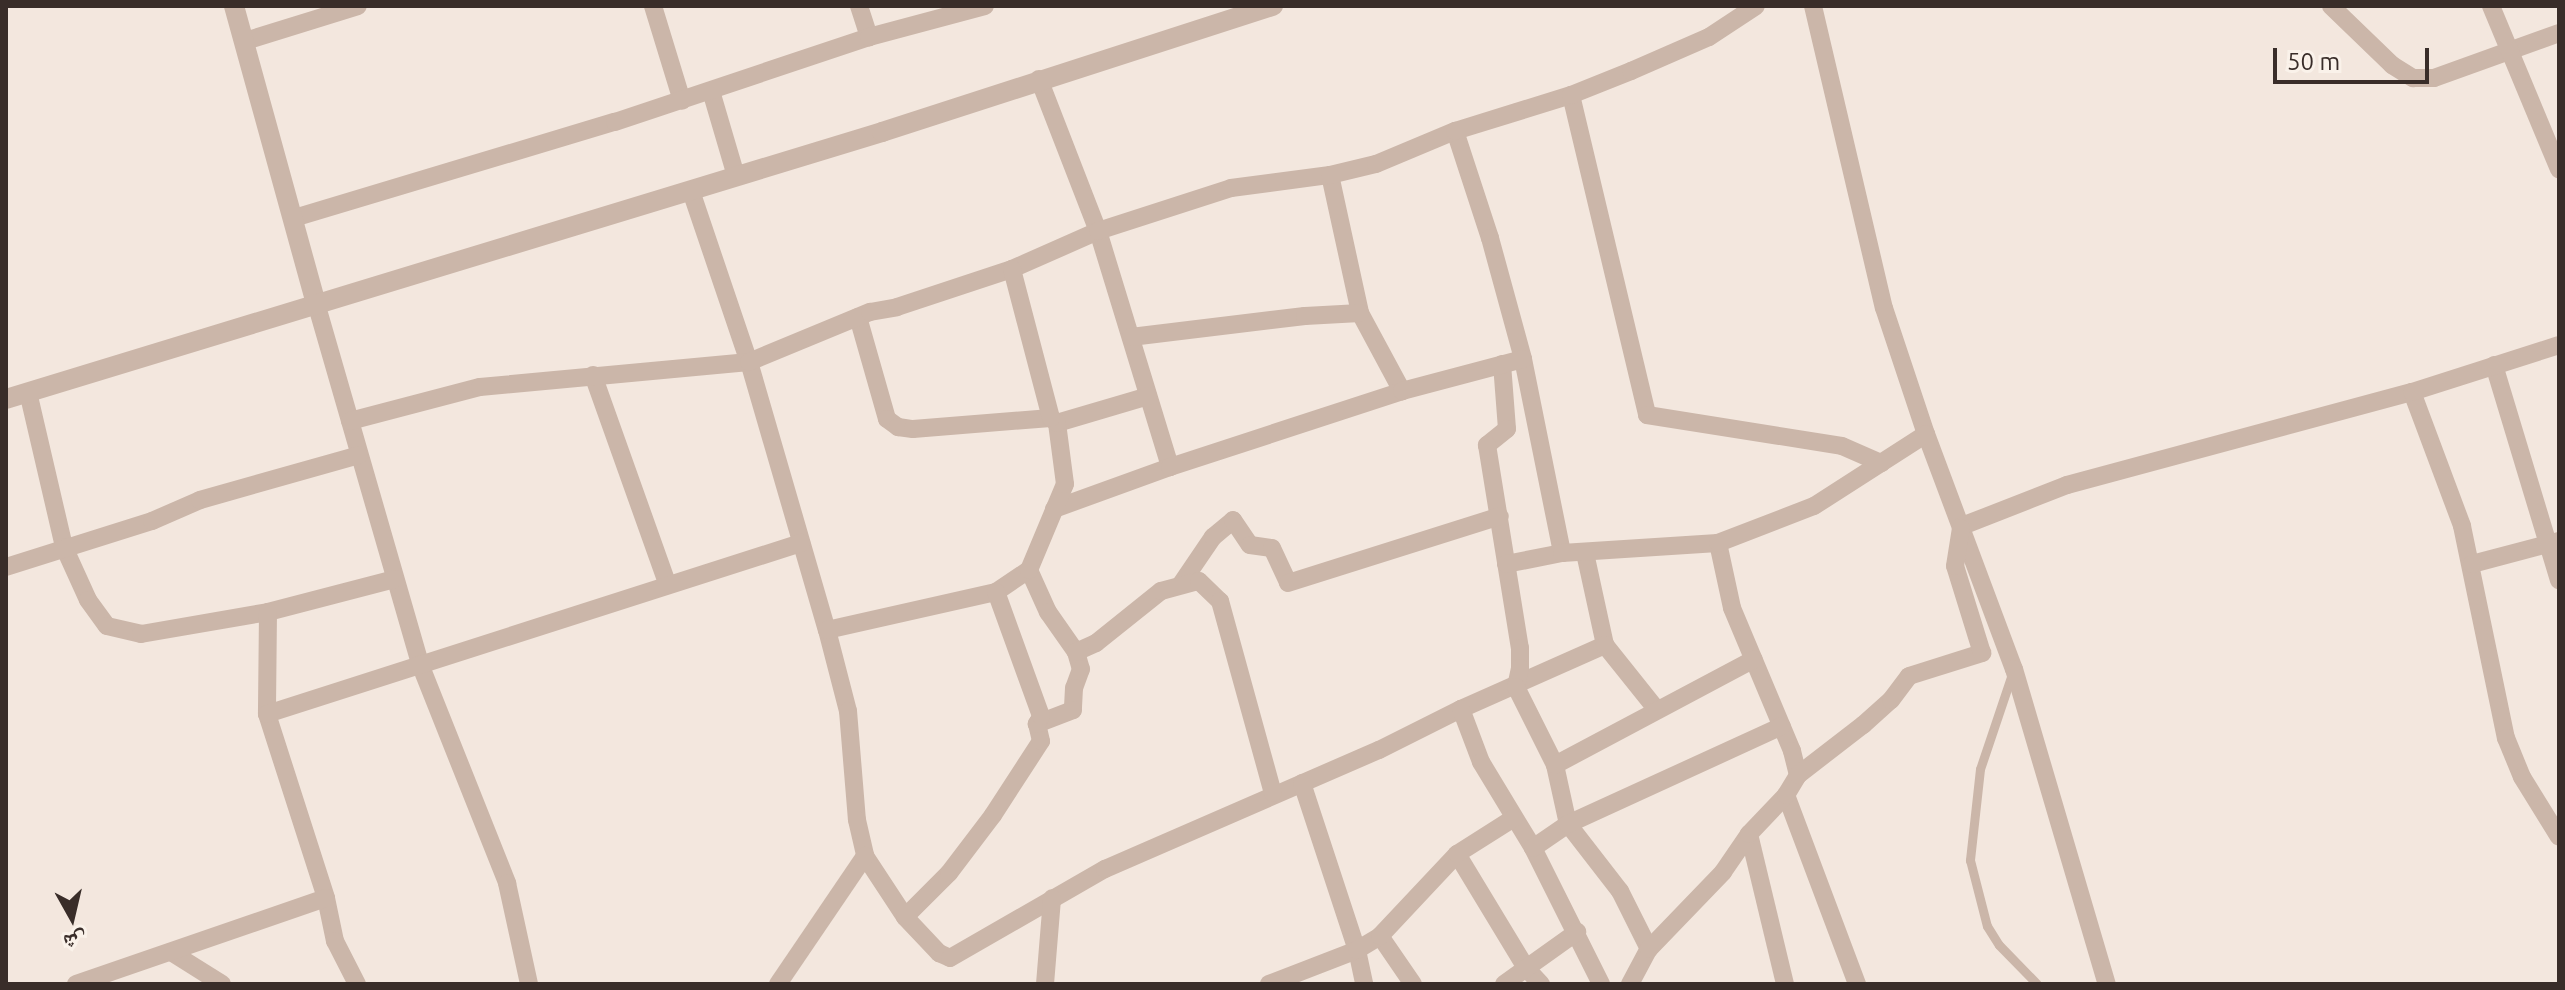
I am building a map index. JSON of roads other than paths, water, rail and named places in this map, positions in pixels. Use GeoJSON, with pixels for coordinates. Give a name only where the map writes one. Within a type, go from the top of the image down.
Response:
{"type":"FeatureCollection","features":[{"type":"Feature","properties":{"kind":"street"},"geometry":{"type":"LineString","coordinates":[[234,6],[420,664],[502,866],[529,984]]}},
{"type":"Feature","properties":{"kind":"street"},"geometry":{"type":"LineString","coordinates":[[245,41],[358,6]]}},
{"type":"Feature","properties":{"kind":"street"},"geometry":{"type":"LineString","coordinates":[[653,6],[682,101]]}},
{"type":"Feature","properties":{"kind":"street"},"geometry":{"type":"LineString","coordinates":[[859,6],[869,37]]}},
{"type":"Feature","properties":{"kind":"street"},"geometry":{"type":"LineString","coordinates":[[294,218],[682,101],[869,37],[985,6]]}},
{"type":"Feature","properties":{"kind":"street"},"geometry":{"type":"LineString","coordinates":[[6,399],[691,191],[1273,6]]}},
{"type":"Feature","properties":{"kind":"street"},"geometry":{"type":"LineString","coordinates":[[350,421],[480,387],[749,362],[858,317],[1012,269],[1098,231],[1231,188],[1330,175],[1376,164],[1455,131],[1571,95],[1709,37],[1756,6]]}},
{"type":"Feature","properties":{"kind":"street"},"geometry":{"type":"LineString","coordinates":[[1813,6],[1884,308],[1926,434],[2014,669],[2107,984]]}},
{"type":"Feature","properties":{"kind":"street"},"geometry":{"type":"LineString","coordinates":[[2331,6],[2392,65],[2413,78],[2434,78],[2559,33]]}},
{"type":"Feature","properties":{"kind":"street"},"geometry":{"type":"LineString","coordinates":[[2491,6],[2509,51],[2551,126],[2559,169]]}},
{"type":"Feature","properties":{"kind":"street"},"geometry":{"type":"LineString","coordinates":[[1039,79],[1098,231],[1170,467]]}},
{"type":"Feature","properties":{"kind":"street"},"geometry":{"type":"LineString","coordinates":[[711,91],[736,176]]}},
{"type":"Feature","properties":{"kind":"street"},"geometry":{"type":"LineString","coordinates":[[1571,95],[1647,415],[1842,446],[1881,463]]}},
{"type":"Feature","properties":{"kind":"street"},"geometry":{"type":"LineString","coordinates":[[1455,131],[1490,238],[1523,359],[1562,553]]}},
{"type":"Feature","properties":{"kind":"street"},"geometry":{"type":"LineString","coordinates":[[1330,175],[1360,313],[1402,391]]}},
{"type":"Feature","properties":{"kind":"street"},"geometry":{"type":"LineString","coordinates":[[691,191],[749,362],[827,630],[848,711],[857,820],[865,856],[905,917],[939,953],[950,958],[1105,869],[1605,645]]}},
{"type":"Feature","properties":{"kind":"street"},"geometry":{"type":"LineString","coordinates":[[827,630],[996,592],[1029,570],[1065,484],[1054,421],[1012,269]]}},
{"type":"Feature","properties":{"kind":"street"},"geometry":{"type":"LineString","coordinates":[[1131,337],[1305,316],[1360,313]]}},
{"type":"Feature","properties":{"kind":"street"},"geometry":{"type":"LineString","coordinates":[[858,317],[887,419],[898,427],[913,429],[1054,421],[1148,396]]}},
{"type":"Feature","properties":{"kind":"street"},"geometry":{"type":"LineString","coordinates":[[1962,526],[2067,485],[2412,392],[2494,365],[2558,350]]}},
{"type":"Feature","properties":{"kind":"street"},"geometry":{"type":"LineString","coordinates":[[1054,509],[1170,467],[1402,391],[1523,359]]}},
{"type":"Feature","properties":{"kind":"street"},"geometry":{"type":"LineString","coordinates":[[1502,364],[1507,429],[1487,445],[1520,648],[1516,687],[1555,765],[1568,824],[1620,891],[1649,949]]}},
{"type":"Feature","properties":{"kind":"street"},"geometry":{"type":"LineString","coordinates":[[2494,365],[2552,542],[2559,580]]}},
{"type":"Feature","properties":{"kind":"street"},"geometry":{"type":"LineString","coordinates":[[593,375],[667,583]]}},
{"type":"Feature","properties":{"kind":"street"},"geometry":{"type":"LineString","coordinates":[[28,392],[64,547],[88,600],[107,626],[121,632],[141,634],[268,612],[395,579]]}},
{"type":"Feature","properties":{"kind":"street"},"geometry":{"type":"LineString","coordinates":[[2412,392],[2462,526],[2506,738],[2522,777],[2559,837]]}},
{"type":"Feature","properties":{"kind":"street"},"geometry":{"type":"LineString","coordinates":[[1506,564],[1562,553],[1718,543],[1814,506],[1926,434]]}},
{"type":"Feature","properties":{"kind":"street"},"geometry":{"type":"LineString","coordinates":[[6,567],[152,521],[200,500],[359,455]]}},
{"type":"Feature","properties":{"kind":"street"},"geometry":{"type":"LineString","coordinates":[[1181,584],[1213,537],[1233,520],[1250,545],[1272,548],[1288,583],[1500,516]]}},
{"type":"Feature","properties":{"kind":"street"},"geometry":{"type":"LineString","coordinates":[[1630,984],[1649,949],[1723,872],[1749,834],[1786,795],[1798,775],[1863,725],[1891,700],[1909,676],[1982,653],[1955,566],[1962,526]]}},
{"type":"Feature","properties":{"kind":"street"},"geometry":{"type":"LineString","coordinates":[[2472,564],[2552,542]]}},
{"type":"Feature","properties":{"kind":"street"},"geometry":{"type":"LineString","coordinates":[[267,714],[667,583],[801,543]]}},
{"type":"Feature","properties":{"kind":"street"},"geometry":{"type":"LineString","coordinates":[[1718,543],[1732,608],[1782,726],[1798,775]]}},
{"type":"Feature","properties":{"kind":"street"},"geometry":{"type":"LineString","coordinates":[[1585,553],[1605,645],[1657,710]]}},
{"type":"Feature","properties":{"kind":"street"},"geometry":{"type":"LineString","coordinates":[[1029,570],[1048,612],[1076,652],[1081,669],[1074,688],[1073,710],[1037,724]]}},
{"type":"Feature","properties":{"kind":"street"},"geometry":{"type":"LineString","coordinates":[[1076,652],[1096,643],[1161,591],[1199,581],[1220,601],[1273,793]]}},
{"type":"Feature","properties":{"kind":"street"},"geometry":{"type":"LineString","coordinates":[[905,917],[949,873],[993,815],[1041,741],[1037,724],[1041,716],[996,592]]}},
{"type":"Feature","properties":{"kind":"street"},"geometry":{"type":"LineString","coordinates":[[268,612],[267,714],[326,898],[335,941],[357,984]]}},
{"type":"Feature","properties":{"kind":"street"},"geometry":{"type":"LineString","coordinates":[[1555,765],[1754,659]]}},
{"type":"Feature","properties":{"kind":"street"},"geometry":{"type":"LineString","coordinates":[[1461,709],[1481,762],[1533,848],[1601,984]]}},
{"type":"Feature","properties":{"kind":"street"},"geometry":{"type":"LineString","coordinates":[[1533,848],[1568,824],[1782,726]]}},
{"type":"Feature","properties":{"kind":"street"},"geometry":{"type":"LineString","coordinates":[[1302,783],[1357,950],[1364,984]]}},
{"type":"Feature","properties":{"kind":"street"},"geometry":{"type":"LineString","coordinates":[[1786,795],[1857,984]]}},
{"type":"Feature","properties":{"kind":"street"},"geometry":{"type":"LineString","coordinates":[[1269,984],[1357,950],[1380,936],[1457,854],[1514,818]]}},
{"type":"Feature","properties":{"kind":"street"},"geometry":{"type":"LineString","coordinates":[[1749,834],[1785,984]]}},
{"type":"Feature","properties":{"kind":"street"},"geometry":{"type":"LineString","coordinates":[[1457,854],[1526,968],[1541,984]]}},
{"type":"Feature","properties":{"kind":"street"},"geometry":{"type":"LineString","coordinates":[[778,984],[865,856]]}},
{"type":"Feature","properties":{"kind":"street"},"geometry":{"type":"LineString","coordinates":[[76,984],[326,898]]}},
{"type":"Feature","properties":{"kind":"street"},"geometry":{"type":"LineString","coordinates":[[1045,984],[1052,898]]}},
{"type":"Feature","properties":{"kind":"street"},"geometry":{"type":"LineString","coordinates":[[1504,984],[1577,932]]}},
{"type":"Feature","properties":{"kind":"street"},"geometry":{"type":"LineString","coordinates":[[1380,936],[1413,984]]}},
{"type":"Feature","properties":{"kind":"street"},"geometry":{"type":"LineString","coordinates":[[171,952],[222,984]]}},
{"type":"Feature","properties":{"kind":"lane"},"geometry":{"type":"LineString","coordinates":[[2014,669],[1980,769],[1970,860],[1987,926],[1999,945],[2037,984]]}}]}
